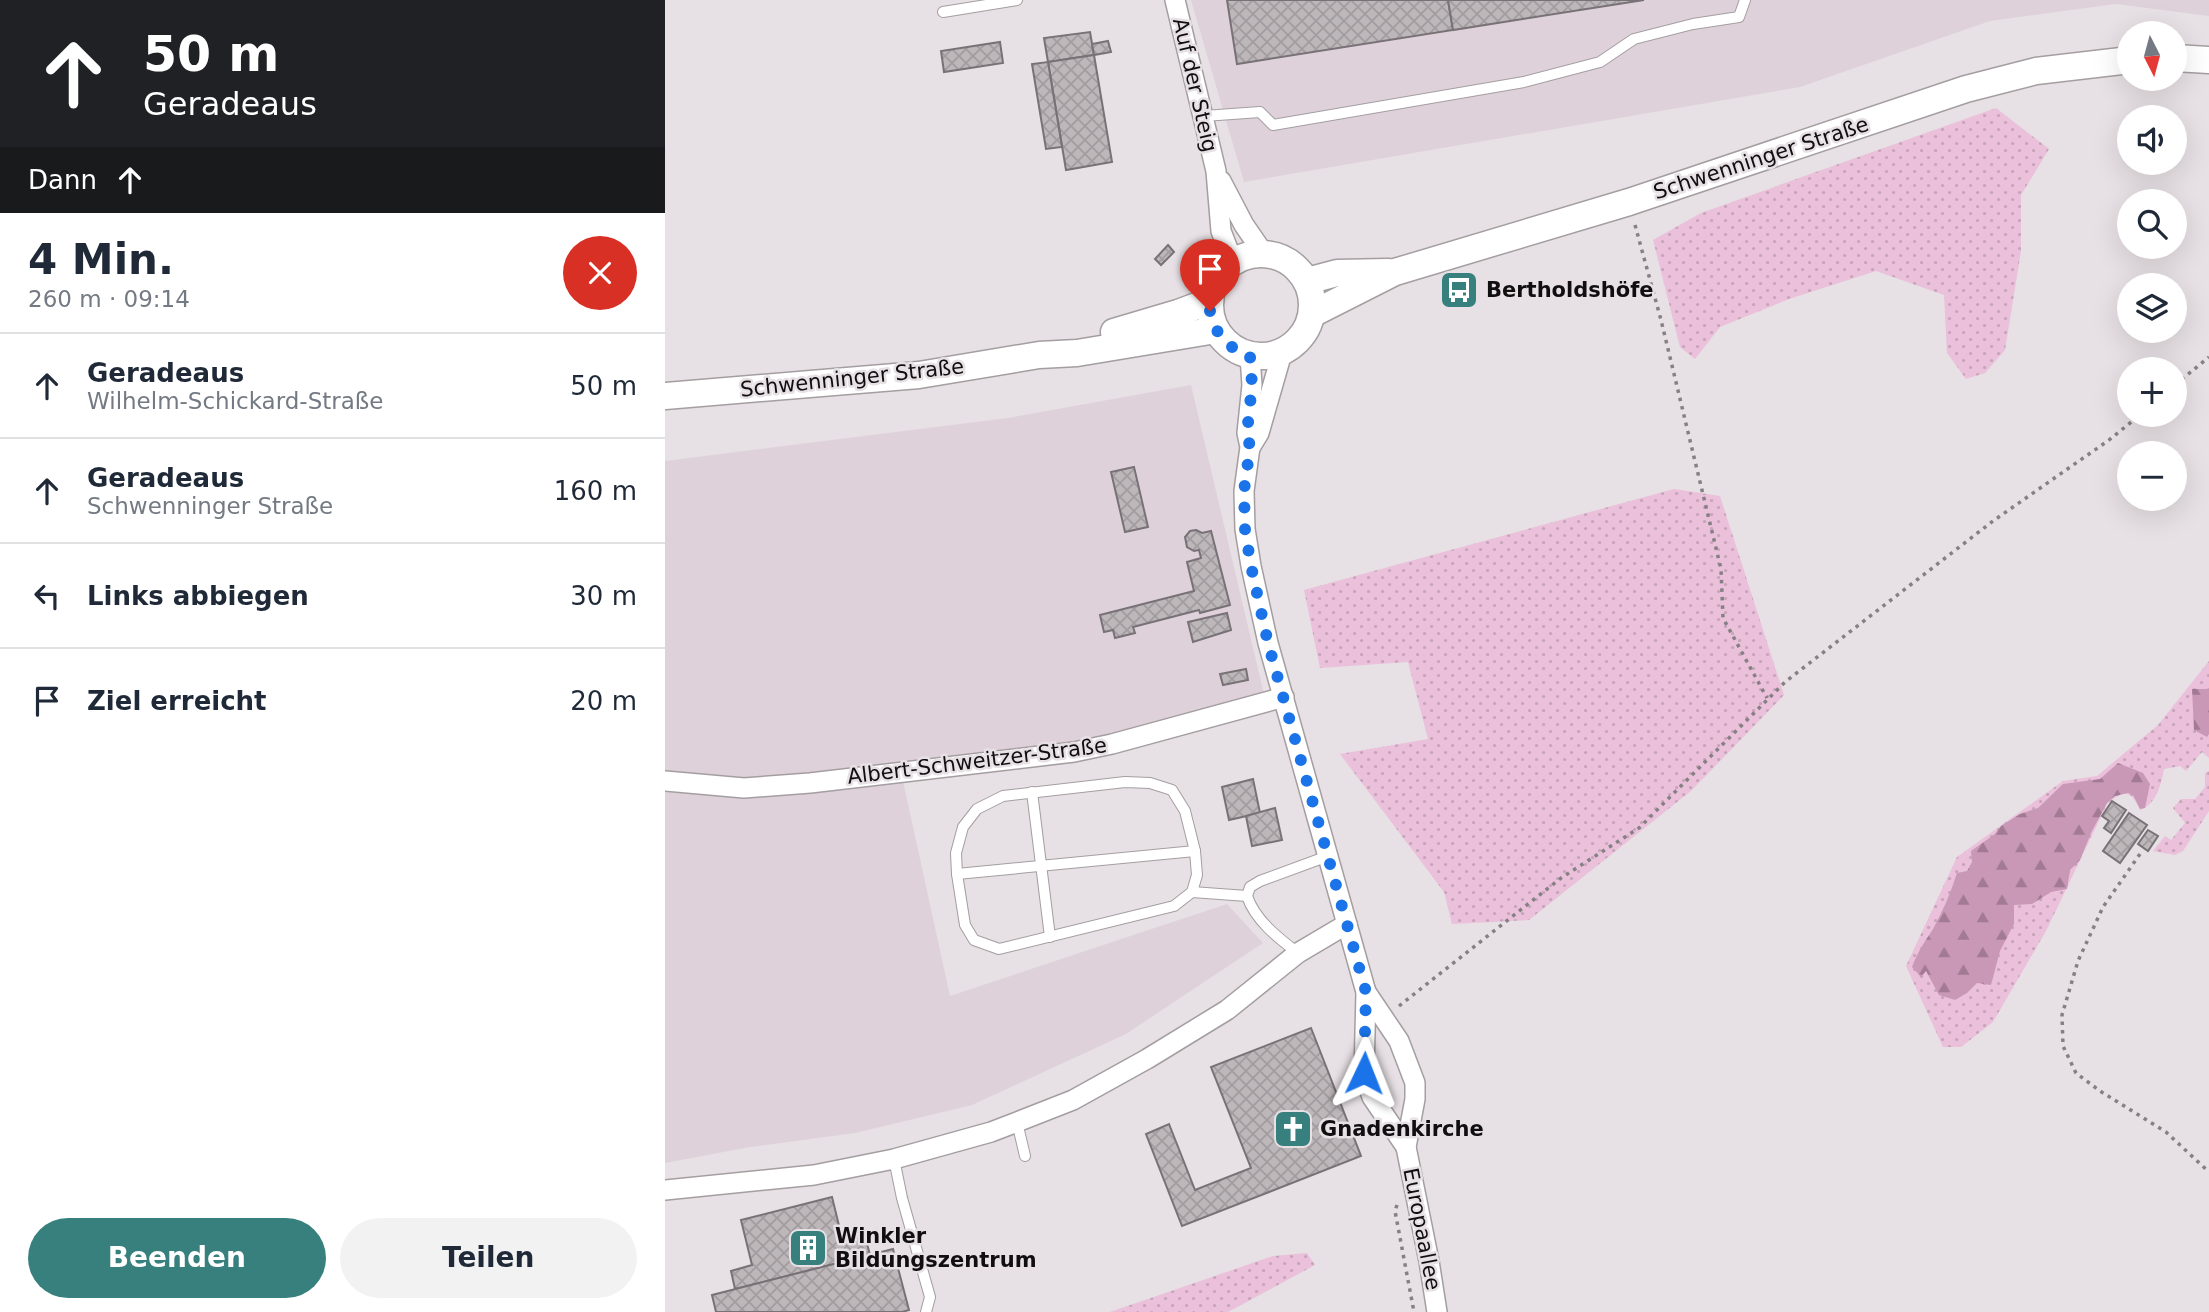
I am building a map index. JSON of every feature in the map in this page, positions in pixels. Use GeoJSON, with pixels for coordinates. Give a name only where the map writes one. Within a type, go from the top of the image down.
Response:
{"type":"FeatureCollection","features":[{"type":"Feature","properties":{"kind":"main road"},"geometry":{"type":"LineString","coordinates":[[2187,59],[2209,60]]}},
{"type":"Feature","properties":{"kind":"main road","name":"Schwenninger Straße"},"geometry":{"type":"LineString","coordinates":[[1312,314],[1395,272],[1629,202],[1966,89],[2036,71],[2117,62]]}},
{"type":"Feature","properties":{"kind":"main road"},"geometry":{"type":"LineString","coordinates":[[1264,254],[1289,262],[1307,281],[1312,297],[1312,314],[1302,337],[1282,353],[1250,356],[1234,349],[1216,330],[1210,301],[1217,279],[1233,262],[1264,254]]}},
{"type":"Feature","properties":{"kind":"main road","name":"Schwenninger Straße"},"geometry":{"type":"LineString","coordinates":[[1307,281],[1337,273],[1395,272]]}},
{"type":"Feature","properties":{"kind":"main road","name":"Schwenninger Straße"},"geometry":{"type":"LineString","coordinates":[[1039,355],[1210,301]]}},
{"type":"Feature","properties":{"kind":"main road","name":"Schwenninger Straße"},"geometry":{"type":"LineString","coordinates":[[665,396],[919,375],[1216,330]]}},
{"type":"Feature","properties":{"kind":"street","name":"Auf der Steig"},"geometry":{"type":"LineString","coordinates":[[1175,0],[1216,171],[1221,231],[1233,262]]}},
{"type":"Feature","properties":{"kind":"street","name":"Auf der Steig"},"geometry":{"type":"LineString","coordinates":[[1216,171],[1244,225],[1264,254]]}},
{"type":"Feature","properties":{"kind":"street"},"geometry":{"type":"LineString","coordinates":[[1250,453],[1259,433],[1282,353]]}},
{"type":"Feature","properties":{"kind":"street"},"geometry":{"type":"LineString","coordinates":[[1250,356],[1252,385],[1247,433],[1250,453]]}},
{"type":"Feature","properties":{"kind":"street","name":"Europaallee"},"geometry":{"type":"LineString","coordinates":[[1250,453],[1244,491],[1245,529],[1265,631],[1366,992],[1364,1073],[1372,1097],[1406,1147]]}},
{"type":"Feature","properties":{"kind":"street","name":"Albert-Schweitzer-Straße"},"geometry":{"type":"LineString","coordinates":[[665,781],[744,788],[810,783],[1074,752],[1284,697]]}},
{"type":"Feature","properties":{"kind":"street"},"geometry":{"type":"LineString","coordinates":[[665,1190],[814,1175],[894,1159],[1017,1122],[1073,1100],[1147,1059],[1227,1010],[1298,953],[1347,924]]}},
{"type":"Feature","properties":{"kind":"street","name":"Europaallee"},"geometry":{"type":"LineString","coordinates":[[1366,992],[1399,1041],[1415,1083],[1415,1099],[1406,1147],[1437,1312]]}},
{"type":"Feature","properties":{"kind":"lane"},"geometry":{"type":"LineString","coordinates":[[943,12],[1017,0]]}},
{"type":"Feature","properties":{"kind":"lane"},"geometry":{"type":"LineString","coordinates":[[1204,116],[1260,112],[1273,125],[1524,82],[1600,62],[1634,39],[1693,24],[1739,17],[1745,0]]}},
{"type":"Feature","properties":{"kind":"lane"},"geometry":{"type":"LineString","coordinates":[[1125,782],[1150,783],[1172,790],[1185,811],[1195,851],[1197,875],[1192,892],[1174,906],[999,949],[974,940],[965,925],[956,853],[963,827],[977,809],[1003,796],[1125,782]]}},
{"type":"Feature","properties":{"kind":"lane"},"geometry":{"type":"LineString","coordinates":[[1033,792],[1050,937]]}},
{"type":"Feature","properties":{"kind":"lane"},"geometry":{"type":"LineString","coordinates":[[957,874],[1195,851]]}},
{"type":"Feature","properties":{"kind":"lane"},"geometry":{"type":"LineString","coordinates":[[1298,953],[1258,916],[1247,896],[1250,887],[1260,881],[1328,855]]}},
{"type":"Feature","properties":{"kind":"lane"},"geometry":{"type":"LineString","coordinates":[[1192,892],[1247,896]]}},
{"type":"Feature","properties":{"kind":"lane"},"geometry":{"type":"LineString","coordinates":[[1017,1122],[1025,1156]]}},
{"type":"Feature","properties":{"kind":"lane"},"geometry":{"type":"LineString","coordinates":[[894,1159],[902,1198],[930,1297],[926,1312]]}},
{"type":"Feature","properties":{"kind":"path"},"geometry":{"type":"LineString","coordinates":[[1629,202],[1661,320],[1721,569],[1723,618],[1767,698]]}},
{"type":"Feature","properties":{"kind":"path"},"geometry":{"type":"LineString","coordinates":[[2187,375],[2209,356]]}},
{"type":"Feature","properties":{"kind":"path"},"geometry":{"type":"LineString","coordinates":[[1384,1018],[1561,878],[1639,828],[1767,698],[1983,529],[2125,427]]}},
{"type":"Feature","properties":{"kind":"path"},"geometry":{"type":"LineString","coordinates":[[2140,854],[2103,907],[2078,961],[2062,1014],[2063,1046],[2076,1073],[2166,1132],[2209,1172]]}},
{"type":"Feature","properties":{"kind":"shaded area"},"geometry":{"type":"Polygon","coordinates":[[[1191,0],[2209,0],[2209,16],[2116,4],[1990,21],[1800,87],[1244,182],[1191,0]]]}},
{"type":"Feature","properties":{"kind":"shaded area"},"geometry":{"type":"Polygon","coordinates":[[[1996,108],[2049,149],[2021,195],[2021,251],[2005,350],[1985,373],[1966,379],[1947,353],[1944,295],[1876,271],[1789,299],[1720,327],[1695,359],[1680,347],[1653,240],[1701,213],[1996,108]]]}},
{"type":"Feature","properties":{"kind":"shaded area"},"geometry":{"type":"Polygon","coordinates":[[[1191,385],[1266,703],[1112,744],[901,772],[950,996],[1227,904],[1263,943],[1126,1034],[972,1105],[855,1133],[750,1147],[665,1163],[665,461],[1008,418],[1191,385]]]}},
{"type":"Feature","properties":{"kind":"shaded area"},"geometry":{"type":"Polygon","coordinates":[[[1674,489],[1720,496],[1784,695],[1691,791],[1529,920],[1452,924],[1444,892],[1340,754],[1428,739],[1408,662],[1320,668],[1304,590],[1674,489]]]}},
{"type":"Feature","properties":{"kind":"shaded area"},"geometry":{"type":"Polygon","coordinates":[[[2209,661],[2209,758],[2202,752],[2186,771],[2180,766],[2164,769],[2154,798],[2140,810],[2127,794],[2118,796],[2107,804],[2046,931],[1993,1022],[1961,1047],[1943,1047],[1906,966],[1957,857],[2063,781],[2097,776],[2158,725],[2209,661]]]}},
{"type":"Feature","properties":{"kind":"shaded area"},"geometry":{"type":"Polygon","coordinates":[[[2209,771],[2209,811],[2183,851],[2175,855],[2153,851],[2165,836],[2171,840],[2185,823],[2173,808],[2181,799],[2195,799],[2205,787],[2205,773],[2209,771]]]}},
{"type":"Feature","properties":{"kind":"shaded area"},"geometry":{"type":"Polygon","coordinates":[[[1307,1253],[1315,1265],[1228,1312],[1110,1312],[1273,1256],[1307,1253]]]}},
{"type":"Feature","properties":{"kind":"green space"},"geometry":{"type":"Polygon","coordinates":[[[2192,689],[2209,689],[2207,737],[2194,730],[2192,689]]]}},
{"type":"Feature","properties":{"kind":"green space"},"geometry":{"type":"Polygon","coordinates":[[[2118,763],[2143,773],[2150,784],[2145,808],[2140,809],[2133,795],[2128,793],[2115,796],[2107,803],[2080,860],[2070,870],[2067,889],[2051,892],[2032,904],[2014,905],[2014,924],[2000,951],[1991,985],[1977,983],[1955,1000],[1939,995],[1926,971],[1921,977],[1912,967],[1940,915],[1957,873],[1967,871],[1972,862],[1971,851],[1995,834],[2001,826],[2020,814],[2038,808],[2063,784],[2100,779],[2118,763]]]}},
{"type":"Feature","properties":{"kind":"building"},"geometry":{"type":"Polygon","coordinates":[[[1227,0],[1448,0],[1453,30],[1237,64],[1227,0]]]}},
{"type":"Feature","properties":{"kind":"building"},"geometry":{"type":"Polygon","coordinates":[[[1448,0],[1644,0],[1453,30],[1448,0]]]}},
{"type":"Feature","properties":{"kind":"building"},"geometry":{"type":"Polygon","coordinates":[[[1090,32],[1094,55],[1048,62],[1044,38],[1090,32]]]}},
{"type":"Feature","properties":{"kind":"building"},"geometry":{"type":"Polygon","coordinates":[[[1108,41],[1111,52],[1094,55],[1092,44],[1108,41]]]}},
{"type":"Feature","properties":{"kind":"building"},"geometry":{"type":"Polygon","coordinates":[[[1000,42],[1003,63],[944,72],[941,51],[1000,42]]]}},
{"type":"Feature","properties":{"kind":"building"},"geometry":{"type":"Polygon","coordinates":[[[1094,55],[1112,162],[1066,170],[1048,62],[1094,55]]]}},
{"type":"Feature","properties":{"kind":"building"},"geometry":{"type":"Polygon","coordinates":[[[1048,62],[1062,147],[1046,149],[1032,64],[1048,62]]]}},
{"type":"Feature","properties":{"kind":"building"},"geometry":{"type":"Polygon","coordinates":[[[1168,245],[1174,252],[1161,265],[1155,259],[1168,245]]]}},
{"type":"Feature","properties":{"kind":"building"},"geometry":{"type":"Polygon","coordinates":[[[1134,467],[1148,527],[1125,532],[1111,472],[1134,467]]]}},
{"type":"Feature","properties":{"kind":"building"},"geometry":{"type":"Polygon","coordinates":[[[1190,531],[1202,533],[1211,531],[1230,605],[1133,627],[1135,633],[1115,638],[1113,630],[1104,632],[1100,615],[1194,591],[1187,562],[1201,558],[1199,550],[1194,551],[1187,547],[1185,537],[1190,531]]]}},
{"type":"Feature","properties":{"kind":"building"},"geometry":{"type":"Polygon","coordinates":[[[1227,613],[1231,630],[1193,642],[1188,622],[1227,613]]]}},
{"type":"Feature","properties":{"kind":"building"},"geometry":{"type":"Polygon","coordinates":[[[1246,669],[1248,680],[1223,685],[1220,674],[1246,669]]]}},
{"type":"Feature","properties":{"kind":"building"},"geometry":{"type":"Polygon","coordinates":[[[1253,779],[1260,813],[1229,820],[1222,787],[1253,779]]]}},
{"type":"Feature","properties":{"kind":"building"},"geometry":{"type":"Polygon","coordinates":[[[2112,801],[2126,810],[2111,833],[2104,828],[2109,821],[2102,816],[2112,801]]]}},
{"type":"Feature","properties":{"kind":"building"},"geometry":{"type":"Polygon","coordinates":[[[1275,808],[1282,840],[1252,846],[1246,816],[1275,808]]]}},
{"type":"Feature","properties":{"kind":"building"},"geometry":{"type":"Polygon","coordinates":[[[2129,813],[2147,825],[2120,863],[2103,851],[2129,813]]]}},
{"type":"Feature","properties":{"kind":"building"},"geometry":{"type":"Polygon","coordinates":[[[2148,830],[2158,836],[2148,851],[2138,844],[2148,830]]]}},
{"type":"Feature","properties":{"kind":"building","name":"Gnadenkirche"},"geometry":{"type":"Polygon","coordinates":[[[1311,1028],[1361,1156],[1182,1226],[1146,1134],[1169,1124],[1195,1190],[1251,1168],[1211,1067],[1311,1028]]]}},
{"type":"Feature","properties":{"kind":"building","name":"Winkler Bildungszentrum"},"geometry":{"type":"Polygon","coordinates":[[[832,1197],[843,1242],[865,1236],[870,1255],[735,1289],[731,1271],[752,1265],[741,1220],[832,1197]]]}},
{"type":"Feature","properties":{"kind":"building"},"geometry":{"type":"Polygon","coordinates":[[[893,1249],[909,1310],[716,1312],[712,1295],[893,1249]]]}},
{"type":"Feature","properties":{"kind":"place","name":"Bertholdshöfe"},"geometry":{"type":"Point","coordinates":[1459,290]}},
{"type":"Feature","properties":{"kind":"place","name":"Gnadenkirche"},"geometry":{"type":"Point","coordinates":[1293,1129]}},
{"type":"Feature","properties":{"kind":"place","name":"Winkler Bildungszentrum"},"geometry":{"type":"Point","coordinates":[808,1248]}},
{"type":"Feature","properties":{"kind":"route"},"geometry":{"type":"LineString","coordinates":[[1210,311],[1221,338],[1234,349],[1250,356],[1252,385],[1247,433],[1250,447],[1244,491],[1245,529],[1268,643],[1366,992],[1364,1073]]}}]}
